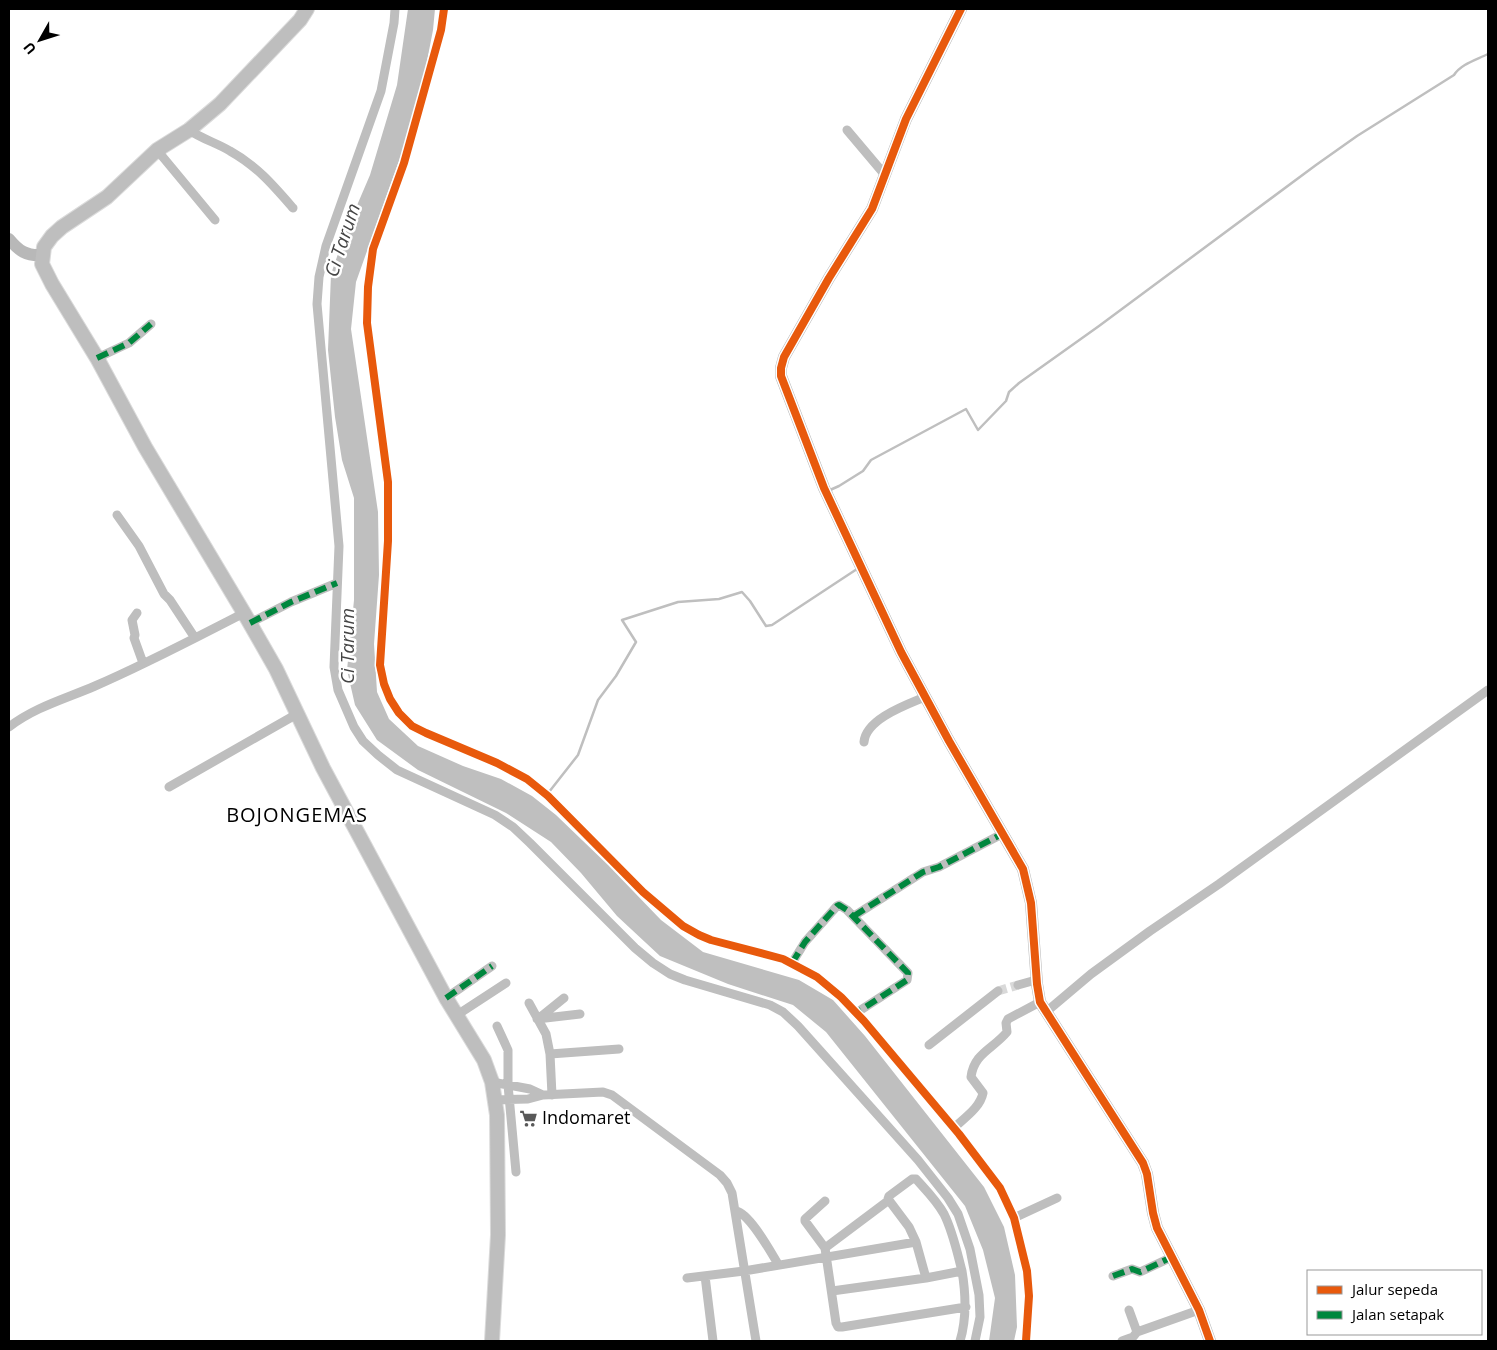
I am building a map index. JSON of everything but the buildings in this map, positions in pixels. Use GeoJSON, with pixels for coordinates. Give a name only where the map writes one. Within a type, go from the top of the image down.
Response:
{"type":"FeatureCollection","features":[{"type":"Feature","properties":{"kind":"main road"},"geometry":{"type":"LineString","coordinates":[[307,9],[300,20],[220,104],[189,130],[163,145],[107,196],[52,236],[44,247],[42,264],[97,358],[149,455],[276,670],[328,776],[446,998],[479,1051],[492,1082],[497,1123],[498,1235],[492,1341]]}},
{"type":"Feature","properties":{"kind":"street"},"geometry":{"type":"LineString","coordinates":[[396,9],[381,91],[326,246],[319,277],[317,304],[339,546],[334,646],[335,678],[354,728],[363,741],[378,756],[397,770],[495,815],[512,828],[530,843],[635,948],[670,974],[770,1006],[783,1012],[798,1026],[918,1160],[958,1214],[970,1249],[979,1295],[980,1317],[976,1341]]}},
{"type":"Feature","properties":{"kind":"street"},"geometry":{"type":"LineString","coordinates":[[444,9],[404,163],[373,248],[368,287],[367,322],[388,482],[388,541],[380,665],[384,684],[390,699],[399,713],[412,726],[497,763],[526,779],[548,796],[644,892],[683,926],[711,940],[792,963],[817,977],[841,997],[954,1128],[986,1167],[1000,1188],[1014,1218],[1027,1271],[1029,1296],[1026,1341]]}},
{"type":"Feature","properties":{"kind":"street"},"geometry":{"type":"LineString","coordinates":[[961,9],[906,119],[872,209],[829,278],[784,357],[781,376],[824,488],[901,652],[924,697],[1023,869],[1031,903],[1036,980],[1043,1007],[1144,1163],[1148,1174],[1152,1213],[1157,1228],[1199,1310],[1210,1341]]}},
{"type":"Feature","properties":{"kind":"street"},"geometry":{"type":"LineString","coordinates":[[189,130],[229,150],[256,167],[293,208]]}},
{"type":"Feature","properties":{"kind":"street"},"geometry":{"type":"LineString","coordinates":[[846,130],[885,176]]}},
{"type":"Feature","properties":{"kind":"street"},"geometry":{"type":"LineString","coordinates":[[157,150],[216,220]]}},
{"type":"Feature","properties":{"kind":"street"},"geometry":{"type":"LineString","coordinates":[[9,239],[23,253],[42,255]]}},
{"type":"Feature","properties":{"kind":"street"},"geometry":{"type":"LineString","coordinates":[[97,358],[129,343],[151,324]]}},
{"type":"Feature","properties":{"kind":"street"},"geometry":{"type":"LineString","coordinates":[[117,515],[139,546],[164,594],[195,638]]}},
{"type":"Feature","properties":{"kind":"street"},"geometry":{"type":"LineString","coordinates":[[9,727],[40,708],[94,686],[195,638],[337,583]]}},
{"type":"Feature","properties":{"kind":"street"},"geometry":{"type":"LineString","coordinates":[[138,613],[132,620],[134,638],[143,663]]}},
{"type":"Feature","properties":{"kind":"street"},"geometry":{"type":"LineString","coordinates":[[954,1128],[979,1104],[982,1098],[983,1093],[971,1077],[976,1060],[1007,1032],[1006,1023],[1008,1020],[1043,1007],[1091,974],[1488,690]]}},
{"type":"Feature","properties":{"kind":"street"},"geometry":{"type":"LineString","coordinates":[[864,742],[864,737],[870,727],[882,718],[924,697]]}},
{"type":"Feature","properties":{"kind":"street"},"geometry":{"type":"LineString","coordinates":[[169,787],[297,714]]}},
{"type":"Feature","properties":{"kind":"street"},"geometry":{"type":"LineString","coordinates":[[854,916],[923,872],[939,867],[1002,834]]}},
{"type":"Feature","properties":{"kind":"street"},"geometry":{"type":"LineString","coordinates":[[792,963],[805,942],[837,906],[840,906],[854,916],[908,973],[907,980],[860,1017]]}},
{"type":"Feature","properties":{"kind":"street"},"geometry":{"type":"LineString","coordinates":[[446,998],[492,966]]}},
{"type":"Feature","properties":{"kind":"street"},"geometry":{"type":"LineString","coordinates":[[1018,985],[1036,980]]}},
{"type":"Feature","properties":{"kind":"street"},"geometry":{"type":"LineString","coordinates":[[457,1015],[506,983]]}},
{"type":"Feature","properties":{"kind":"street"},"geometry":{"type":"LineString","coordinates":[[929,1045],[998,991]]}},
{"type":"Feature","properties":{"kind":"street"},"geometry":{"type":"LineString","coordinates":[[538,1019],[564,998]]}},
{"type":"Feature","properties":{"kind":"street"},"geometry":{"type":"LineString","coordinates":[[528,1003],[546,1034],[550,1054],[547,1095]]}},
{"type":"Feature","properties":{"kind":"street"},"geometry":{"type":"LineString","coordinates":[[538,1019],[580,1014]]}},
{"type":"Feature","properties":{"kind":"street"},"geometry":{"type":"LineString","coordinates":[[497,1026],[508,1050],[508,1085],[516,1172]]}},
{"type":"Feature","properties":{"kind":"street"},"geometry":{"type":"LineString","coordinates":[[550,1054],[619,1049]]}},
{"type":"Feature","properties":{"kind":"street"},"geometry":{"type":"LineString","coordinates":[[492,1082],[530,1089],[547,1095]]}},
{"type":"Feature","properties":{"kind":"street"},"geometry":{"type":"LineString","coordinates":[[495,1100],[603,1092],[612,1095],[720,1175],[732,1193],[736,1211],[756,1341]]}},
{"type":"Feature","properties":{"kind":"street"},"geometry":{"type":"LineString","coordinates":[[826,1253],[889,1200],[890,1196],[912,1179],[916,1179],[937,1203],[943,1213],[952,1235],[962,1271],[966,1307],[960,1341]]}},
{"type":"Feature","properties":{"kind":"street"},"geometry":{"type":"LineString","coordinates":[[1014,1218],[1057,1198]]}},
{"type":"Feature","properties":{"kind":"street"},"geometry":{"type":"LineString","coordinates":[[889,1200],[909,1227],[916,1242],[926,1278]]}},
{"type":"Feature","properties":{"kind":"street"},"geometry":{"type":"LineString","coordinates":[[825,1201],[805,1219],[826,1253],[838,1326],[842,1327],[966,1307]]}},
{"type":"Feature","properties":{"kind":"street"},"geometry":{"type":"LineString","coordinates":[[736,1211],[748,1218],[778,1264]]}},
{"type":"Feature","properties":{"kind":"street"},"geometry":{"type":"LineString","coordinates":[[687,1278],[744,1271],[826,1253],[916,1242]]}},
{"type":"Feature","properties":{"kind":"street"},"geometry":{"type":"LineString","coordinates":[[1113,1276],[1132,1269],[1140,1272],[1172,1257]]}},
{"type":"Feature","properties":{"kind":"street"},"geometry":{"type":"LineString","coordinates":[[832,1292],[962,1271]]}},
{"type":"Feature","properties":{"kind":"street"},"geometry":{"type":"LineString","coordinates":[[705,1276],[713,1341]]}},
{"type":"Feature","properties":{"kind":"street"},"geometry":{"type":"LineString","coordinates":[[1129,1310],[1137,1332]]}},
{"type":"Feature","properties":{"kind":"street"},"geometry":{"type":"LineString","coordinates":[[1122,1341],[1137,1332],[1199,1310]]}},
{"type":"Feature","properties":{"kind":"shaded area"},"geometry":{"type":"Polygon","coordinates":[[[408,9],[435,9],[433,30],[422,87],[405,144],[356,282],[351,329],[378,512],[379,575],[374,644],[377,692],[389,719],[418,746],[463,766],[501,779],[532,796],[556,815],[661,920],[703,952],[799,980],[833,1000],[865,1036],[984,1187],[1004,1227],[1015,1275],[1017,1327],[1014,1341],[989,1341],[995,1298],[983,1250],[965,1206],[826,1032],[793,1005],[728,984],[660,956],[617,916],[581,873],[551,842],[506,813],[418,770],[377,740],[355,705],[347,670],[354,600],[354,498],[342,460],[335,417],[328,350],[331,274],[346,231],[370,175],[397,85],[408,9]]]}},
{"type":"Feature","properties":{"kind":"waterway"},"geometry":{"type":"LineString","coordinates":[[831,491],[863,471],[871,460],[966,409],[978,430],[1006,401],[1009,392],[1019,383],[1357,136],[1454,75],[1465,65],[1488,54]]}},
{"type":"Feature","properties":{"kind":"waterway"},"geometry":{"type":"LineString","coordinates":[[549,792],[578,755],[598,700],[616,676],[636,642],[622,620],[678,602],[719,599],[742,592],[766,626],[772,625],[857,569]]}},
{"type":"Feature","properties":{"kind":"tunnel"},"geometry":{"type":"LineString","coordinates":[[998,991],[1018,985]]}},
{"type":"Feature","properties":{"kind":"marked path"},"geometry":{"type":"LineString","coordinates":[[97,358],[129,343],[151,324]]}},
{"type":"Feature","properties":{"kind":"marked path"},"geometry":{"type":"LineString","coordinates":[[250,623],[291,602],[337,583]]}},
{"type":"Feature","properties":{"kind":"marked path"},"geometry":{"type":"LineString","coordinates":[[854,916],[923,872],[939,867],[1002,834]]}},
{"type":"Feature","properties":{"kind":"marked path"},"geometry":{"type":"LineString","coordinates":[[792,963],[805,942],[837,906],[839,905],[847,910],[908,973],[907,980],[856,1013]]}},
{"type":"Feature","properties":{"kind":"marked path"},"geometry":{"type":"LineString","coordinates":[[446,998],[492,966]]}},
{"type":"Feature","properties":{"kind":"marked path"},"geometry":{"type":"LineString","coordinates":[[1113,1276],[1132,1269],[1140,1272],[1172,1257]]}},
{"type":"Feature","properties":{"kind":"cycle path"},"geometry":{"type":"LineString","coordinates":[[444,9],[441,30],[404,163],[373,249],[368,287],[367,323],[388,482],[388,541],[380,665],[384,684],[390,699],[399,713],[412,726],[497,763],[527,779],[548,796],[643,892],[683,926],[711,940],[783,959],[817,977],[841,997],[864,1021],[959,1134],[1000,1188],[1014,1218],[1027,1271],[1029,1296],[1026,1341]]}},
{"type":"Feature","properties":{"kind":"cycle path"},"geometry":{"type":"LineString","coordinates":[[961,9],[906,119],[872,209],[829,278],[784,357],[781,376],[824,488],[901,652],[949,741],[1023,869],[1031,903],[1040,1002],[1143,1163],[1147,1174],[1157,1228],[1199,1310],[1210,1341]]}},
{"type":"Feature","properties":{"kind":"place","name":"Indomaret"},"geometry":{"type":"Point","coordinates":[528,1118]}},
{"type":"Feature","properties":{"kind":"district","name":"BOJONGEMAS"},"geometry":{"type":"Point","coordinates":[297,815]}},
{"type":"Feature","properties":{"kind":"water label","name":"Ci Tarum"},"geometry":{"type":"Point","coordinates":[342,240]}},
{"type":"Feature","properties":{"kind":"water label","name":"Ci Tarum"},"geometry":{"type":"Point","coordinates":[347,646]}}]}
